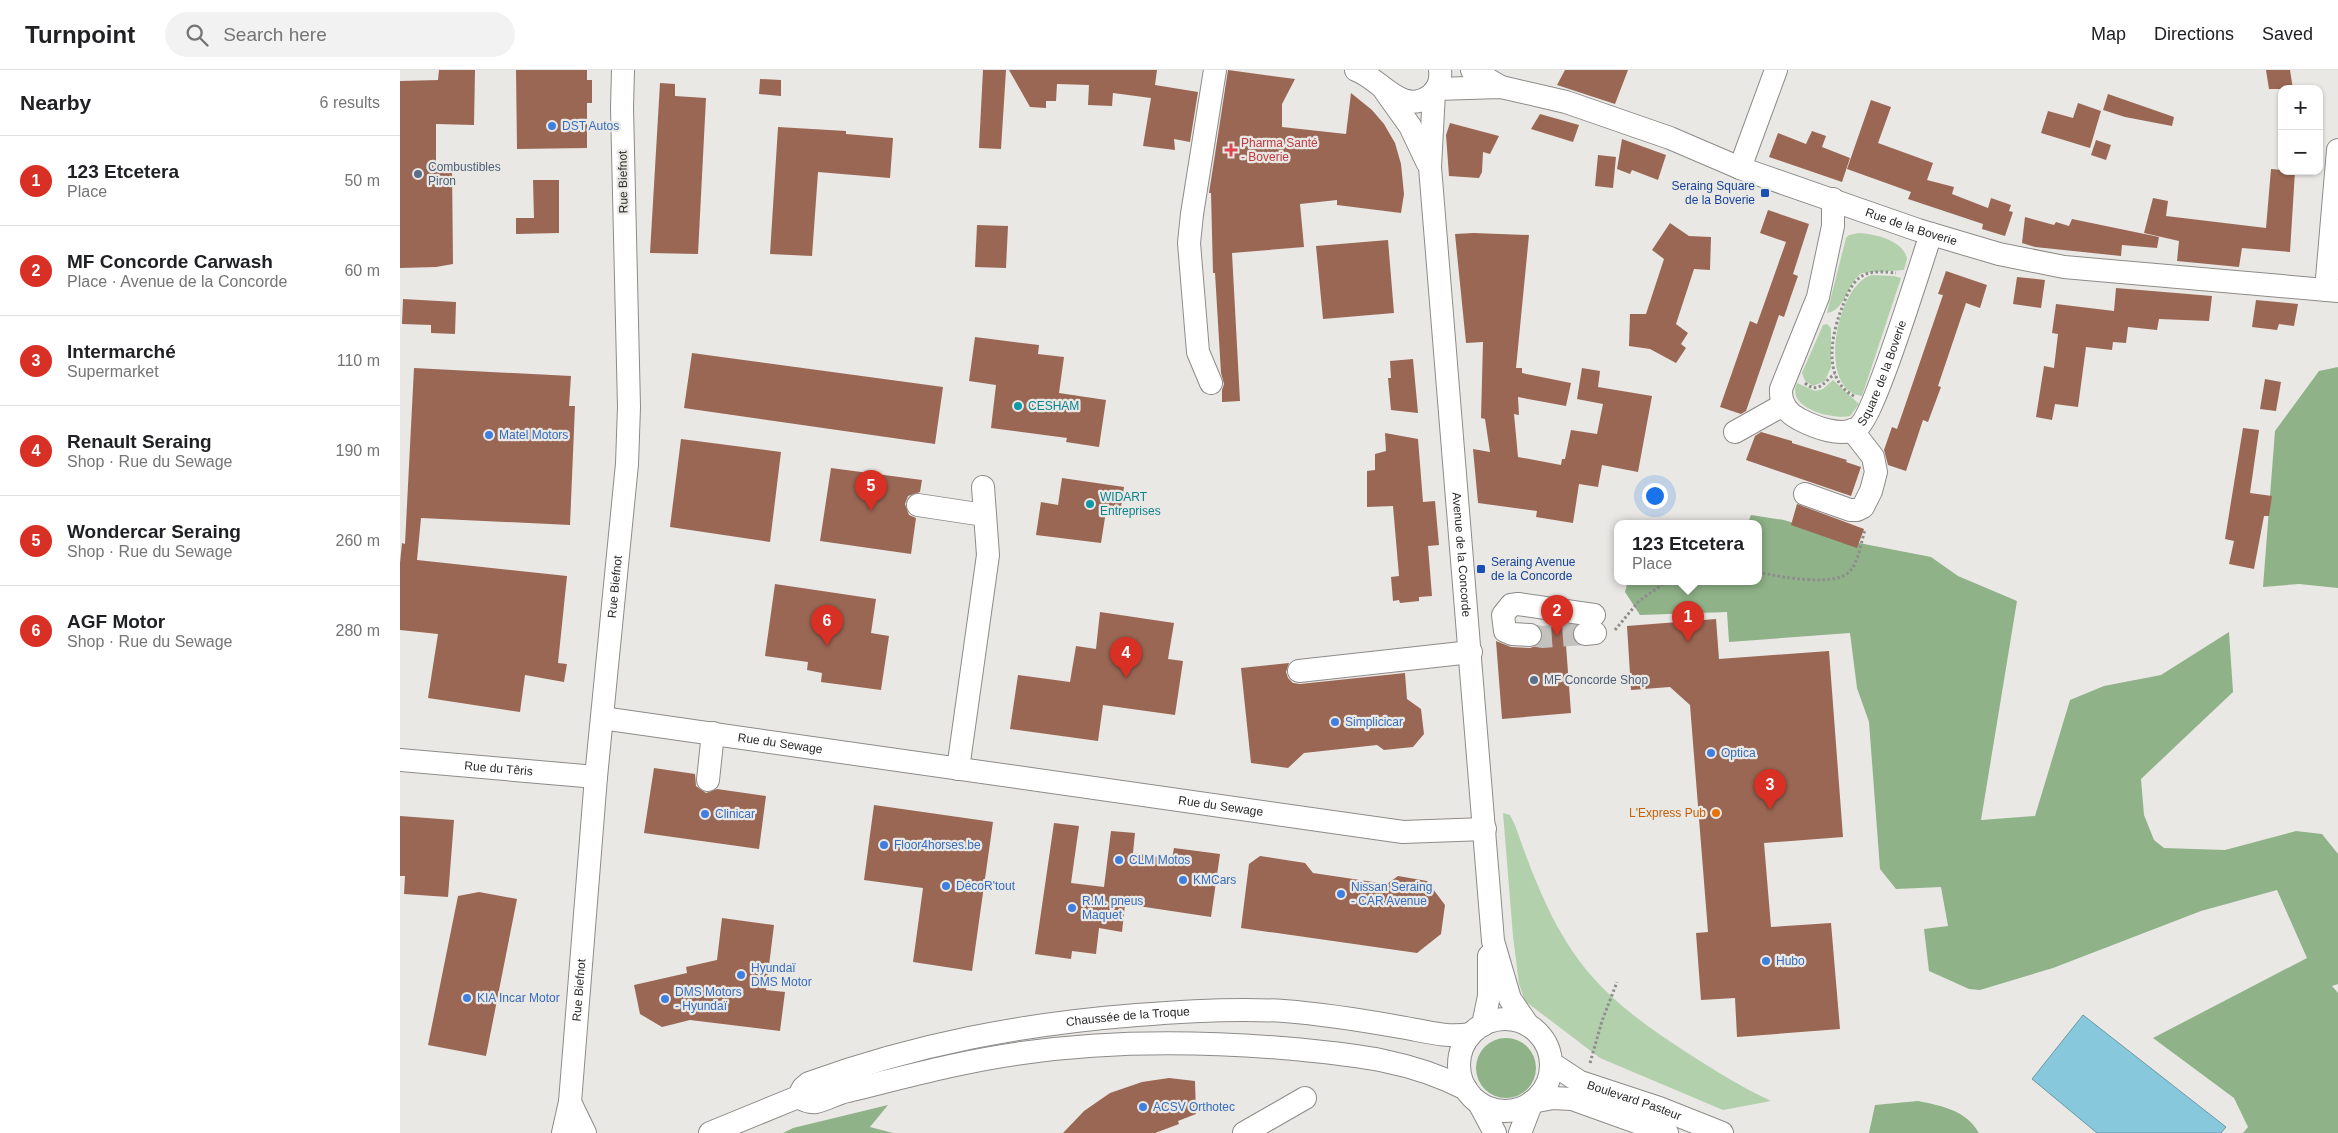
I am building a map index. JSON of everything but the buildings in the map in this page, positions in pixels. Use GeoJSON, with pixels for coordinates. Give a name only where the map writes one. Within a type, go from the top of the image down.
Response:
{"type":"FeatureCollection","features":[{"type":"Feature","properties":{"kind":"street","name":"Rue Biefnot"},"geometry":{"type":"LineString","coordinates":[[563,1133],[570,1102],[596,777],[624,502],[629,406],[622,108],[623,70]]}},
{"type":"Feature","properties":{"kind":"street"},"geometry":{"type":"LineString","coordinates":[[1211,383],[1198,352],[1189,243],[1215,70]]}},
{"type":"Feature","properties":{"kind":"street","name":"Rue de la Boverie"},"geometry":{"type":"LineString","coordinates":[[1358,70],[1384,89],[1406,101],[1419,102],[1437,84],[1501,87],[1566,102],[1621,120],[1740,168],[1931,234],[1999,254],[2064,267],[2332,290]]}},
{"type":"Feature","properties":{"kind":"street","name":"Rue de la Boverie"},"geometry":{"type":"LineString","coordinates":[[1472,70],[1501,87]]}},
{"type":"Feature","properties":{"kind":"street"},"geometry":{"type":"LineString","coordinates":[[1740,168],[1776,70]]}},
{"type":"Feature","properties":{"kind":"street","name":"Avenue de la Concorde"},"geometry":{"type":"LineString","coordinates":[[1437,84],[1430,167],[1471,652],[1493,941],[1508,994],[1528,1025]]}},
{"type":"Feature","properties":{"kind":"street","name":"Avenue de la Concorde"},"geometry":{"type":"LineString","coordinates":[[1384,89],[1410,126],[1430,167]]}},
{"type":"Feature","properties":{"kind":"street"},"geometry":{"type":"LineString","coordinates":[[2332,290],[2338,150]]}},
{"type":"Feature","properties":{"kind":"street"},"geometry":{"type":"LineString","coordinates":[[1735,432],[1783,405],[1780,397],[1784,379],[1813,311],[1822,280],[1833,226],[1833,199]]}},
{"type":"Feature","properties":{"kind":"street","name":"Square de la Boverie"},"geometry":{"type":"LineString","coordinates":[[1783,405],[1794,416],[1838,432],[1852,430],[1864,422],[1870,412],[1931,234]]}},
{"type":"Feature","properties":{"kind":"street"},"geometry":{"type":"LineString","coordinates":[[1805,494],[1850,510],[1863,507],[1875,481],[1875,463],[1852,430]]}},
{"type":"Feature","properties":{"kind":"street"},"geometry":{"type":"LineString","coordinates":[[958,769],[988,555],[983,487]]}},
{"type":"Feature","properties":{"kind":"street"},"geometry":{"type":"LineString","coordinates":[[918,505],[984,515]]}},
{"type":"Feature","properties":{"kind":"street"},"geometry":{"type":"LineString","coordinates":[[1530,635],[1508,634],[1505,631],[1503,615],[1511,605],[1518,604],[1596,630]]}},
{"type":"Feature","properties":{"kind":"street"},"geometry":{"type":"LineString","coordinates":[[1298,671],[1471,652]]}},
{"type":"Feature","properties":{"kind":"street","name":"Rue du Sewage"},"geometry":{"type":"LineString","coordinates":[[602,718],[1403,832],[1485,829]]}},
{"type":"Feature","properties":{"kind":"street"},"geometry":{"type":"LineString","coordinates":[[708,780],[713,734]]}},
{"type":"Feature","properties":{"kind":"street","name":"Rue du Têris"},"geometry":{"type":"LineString","coordinates":[[400,760],[596,777]]}},
{"type":"Feature","properties":{"kind":"street","name":"Avenue de la Concorde"},"geometry":{"type":"LineString","coordinates":[[1477,1030],[1489,996],[1489,959],[1493,941]]}},
{"type":"Feature","properties":{"kind":"street","name":"Chaussée de la Troque"},"geometry":{"type":"LineString","coordinates":[[710,1133],[798,1097],[803,1088],[809,1083],[886,1057],[979,1034],[1081,1019],[1163,1013],[1283,1011],[1327,1015],[1443,1036],[1477,1030]]}},
{"type":"Feature","properties":{"kind":"street"},"geometry":{"type":"LineString","coordinates":[[1472,1096],[1492,1109],[1506,1111],[1519,1109],[1532,1102],[1542,1093],[1549,1078],[1551,1063],[1539,1035],[1528,1025],[1513,1020],[1498,1020],[1477,1030],[1463,1045],[1459,1057],[1459,1069],[1472,1096],[1496,1133]]}},
{"type":"Feature","properties":{"kind":"street","name":"Chaussée de la Troque"},"geometry":{"type":"LineString","coordinates":[[798,1097],[809,1102],[816,1102],[842,1092],[950,1067],[1022,1053],[1119,1044],[1168,1042],[1259,1046],[1372,1059],[1422,1069],[1472,1096]]}},
{"type":"Feature","properties":{"kind":"street","name":"Boulevard Pasteur"},"geometry":{"type":"LineString","coordinates":[[1551,1063],[1580,1082],[1659,1108],[1722,1133]]}},
{"type":"Feature","properties":{"kind":"street"},"geometry":{"type":"LineString","coordinates":[[1244,1133],[1305,1098]]}},
{"type":"Feature","properties":{"kind":"street","name":"Boulevard Pasteur"},"geometry":{"type":"LineString","coordinates":[[1532,1102],[1553,1098],[1572,1099],[1667,1133]]}},
{"type":"Feature","properties":{"kind":"street"},"geometry":{"type":"LineString","coordinates":[[570,1102],[585,1133]]}},
{"type":"Feature","properties":{"kind":"street"},"geometry":{"type":"LineString","coordinates":[[1520,1133],[1532,1102]]}},
{"type":"Feature","properties":{"kind":"path"},"geometry":{"type":"LineString","coordinates":[[1858,398],[1845,390],[1835,374],[1832,357],[1834,332],[1843,306],[1852,286],[1860,277],[1867,273],[1901,274]]}},
{"type":"Feature","properties":{"kind":"path"},"geometry":{"type":"LineString","coordinates":[[1800,378],[1810,388],[1818,388],[1835,374]]}},
{"type":"Feature","properties":{"kind":"path"},"geometry":{"type":"LineString","coordinates":[[1762,573],[1826,580],[1843,577],[1853,568],[1866,529],[1863,507]]}},
{"type":"Feature","properties":{"kind":"path"},"geometry":{"type":"LineString","coordinates":[[1596,630],[1661,585]]}},
{"type":"Feature","properties":{"kind":"path"},"geometry":{"type":"LineString","coordinates":[[1590,1066],[1602,1021],[1617,982]]}},
{"type":"Feature","properties":{"kind":"green space"},"geometry":{"type":"Polygon","coordinates":[[[1859,233],[1888,239],[1900,247],[1905,252],[1907,259],[1904,270],[1862,273],[1857,277],[1838,307],[1827,313],[1846,238],[1849,235],[1859,233]]]}},
{"type":"Feature","properties":{"kind":"green space"},"geometry":{"type":"Polygon","coordinates":[[[1872,275],[1901,278],[1862,396],[1848,389],[1839,376],[1835,357],[1836,336],[1841,315],[1849,296],[1860,282],[1872,275]]]}},
{"type":"Feature","properties":{"kind":"green space"},"geometry":{"type":"Polygon","coordinates":[[[1827,324],[1831,328],[1831,367],[1825,381],[1813,386],[1805,381],[1802,373],[1823,325],[1827,324]]]}},
{"type":"Feature","properties":{"kind":"green space"},"geometry":{"type":"Polygon","coordinates":[[[2338,367],[2338,588],[2299,584],[2263,587],[2275,431],[2319,371],[2338,367]]]}},
{"type":"Feature","properties":{"kind":"green space"},"geometry":{"type":"Polygon","coordinates":[[[1833,380],[1859,404],[1850,416],[1833,416],[1813,410],[1798,399],[1795,392],[1797,383],[1815,391],[1823,389],[1833,380]]]}},
{"type":"Feature","properties":{"kind":"green space"},"geometry":{"type":"Polygon","coordinates":[[[1751,515],[1784,520],[1859,543],[1931,557],[1958,576],[2017,601],[1981,820],[2035,816],[2070,700],[2104,686],[2161,675],[2229,632],[2233,692],[2141,779],[2144,815],[2154,840],[2164,848],[2225,850],[2296,831],[2322,834],[2338,854],[2338,984],[2332,986],[2338,993],[2338,1133],[2243,1133],[2248,1127],[2234,1098],[2153,1038],[2307,958],[2277,890],[2201,911],[2053,968],[1980,990],[1969,989],[1929,971],[1924,929],[1948,926],[1941,887],[1896,889],[1880,869],[1869,722],[1857,688],[1850,633],[1729,642],[1727,612],[1640,615],[1625,592],[1627,585],[1762,585],[1762,520],[1749,520],[1751,515]]]}},
{"type":"Feature","properties":{"kind":"green space"},"geometry":{"type":"Polygon","coordinates":[[[1503,813],[1510,815],[1515,825],[1533,874],[1555,922],[1573,952],[1597,982],[1624,1008],[1696,1059],[1771,1101],[1723,1110],[1600,1058],[1525,1001],[1519,984],[1513,936],[1503,813]]]}},
{"type":"Feature","properties":{"kind":"green space"},"geometry":{"type":"Polygon","coordinates":[[[1506,1038],[1523,1043],[1531,1051],[1536,1068],[1531,1085],[1523,1093],[1506,1098],[1489,1093],[1481,1085],[1476,1068],[1481,1051],[1489,1043],[1506,1038]]]}},
{"type":"Feature","properties":{"kind":"green space"},"geometry":{"type":"Polygon","coordinates":[[[1918,1101],[1953,1110],[1974,1125],[1979,1133],[1869,1133],[1875,1105],[1918,1101]]]}},
{"type":"Feature","properties":{"kind":"green space"},"geometry":{"type":"Polygon","coordinates":[[[888,1105],[870,1127],[893,1133],[783,1133],[793,1128],[888,1105]]]}},
{"type":"Feature","properties":{"kind":"water"},"geometry":{"type":"Polygon","coordinates":[[[2083,1015],[2226,1127],[2221,1133],[2097,1133],[2032,1079],[2083,1015]]]}},
{"type":"Feature","properties":{"kind":"tunnel"},"geometry":{"type":"LineString","coordinates":[[1530,635],[1542,637],[1585,634]]}},
{"type":"Feature","properties":{"kind":"place","name":"DST Autos"},"geometry":{"type":"Point","coordinates":[552,126]}},
{"type":"Feature","properties":{"kind":"place","name":"Pharma Santé - Boverie"},"geometry":{"type":"Point","coordinates":[1231,150]}},
{"type":"Feature","properties":{"kind":"place","name":"Combustibles Piron"},"geometry":{"type":"Point","coordinates":[418,174]}},
{"type":"Feature","properties":{"kind":"place","name":"Seraing Square de la Boverie"},"geometry":{"type":"Point","coordinates":[1765,193]}},
{"type":"Feature","properties":{"kind":"place","name":"CESHAM"},"geometry":{"type":"Point","coordinates":[1018,406]}},
{"type":"Feature","properties":{"kind":"place","name":"Matel Motors"},"geometry":{"type":"Point","coordinates":[489,435]}},
{"type":"Feature","properties":{"kind":"place","name":"WIDART Entreprises"},"geometry":{"type":"Point","coordinates":[1090,504]}},
{"type":"Feature","properties":{"kind":"place","name":"Wondercar Seraing"},"geometry":{"type":"Point","coordinates":[871,511]}},
{"type":"Feature","properties":{"kind":"place","name":"Seraing Avenue de la Concorde"},"geometry":{"type":"Point","coordinates":[1481,569]}},
{"type":"Feature","properties":{"kind":"place","name":"MF Concorde Carwash"},"geometry":{"type":"Point","coordinates":[1557,636]}},
{"type":"Feature","properties":{"kind":"place","name":"123 Etcetera"},"geometry":{"type":"Point","coordinates":[1688,642]}},
{"type":"Feature","properties":{"kind":"place","name":"AGF Motor"},"geometry":{"type":"Point","coordinates":[827,646]}},
{"type":"Feature","properties":{"kind":"place","name":"Renault Seraing"},"geometry":{"type":"Point","coordinates":[1126,678]}},
{"type":"Feature","properties":{"kind":"place","name":"MF Concorde Shop"},"geometry":{"type":"Point","coordinates":[1534,680]}},
{"type":"Feature","properties":{"kind":"place","name":"Simplicicar"},"geometry":{"type":"Point","coordinates":[1335,722]}},
{"type":"Feature","properties":{"kind":"place","name":"Optica"},"geometry":{"type":"Point","coordinates":[1711,753]}},
{"type":"Feature","properties":{"kind":"place","name":"Intermarché"},"geometry":{"type":"Point","coordinates":[1770,810]}},
{"type":"Feature","properties":{"kind":"place","name":"L'Express Pub"},"geometry":{"type":"Point","coordinates":[1716,813]}},
{"type":"Feature","properties":{"kind":"place","name":"Clinicar"},"geometry":{"type":"Point","coordinates":[705,814]}},
{"type":"Feature","properties":{"kind":"place","name":"Floor4horses.be"},"geometry":{"type":"Point","coordinates":[884,845]}},
{"type":"Feature","properties":{"kind":"place","name":"CLM Motos"},"geometry":{"type":"Point","coordinates":[1119,860]}},
{"type":"Feature","properties":{"kind":"place","name":"KMCars"},"geometry":{"type":"Point","coordinates":[1183,880]}},
{"type":"Feature","properties":{"kind":"place","name":"DécoR'tout"},"geometry":{"type":"Point","coordinates":[946,886]}},
{"type":"Feature","properties":{"kind":"place","name":"Nissan Seraing - CAR Avenue"},"geometry":{"type":"Point","coordinates":[1341,894]}},
{"type":"Feature","properties":{"kind":"place","name":"R.M. pneus Maquet"},"geometry":{"type":"Point","coordinates":[1072,908]}},
{"type":"Feature","properties":{"kind":"place","name":"Hubo"},"geometry":{"type":"Point","coordinates":[1766,961]}},
{"type":"Feature","properties":{"kind":"place","name":"Hyundaï DMS Motor"},"geometry":{"type":"Point","coordinates":[741,975]}},
{"type":"Feature","properties":{"kind":"place","name":"KIA Incar Motor"},"geometry":{"type":"Point","coordinates":[467,998]}},
{"type":"Feature","properties":{"kind":"place","name":"DMS Motors - Hyundaï"},"geometry":{"type":"Point","coordinates":[665,999]}},
{"type":"Feature","properties":{"kind":"place","name":"ACSV Orthotec"},"geometry":{"type":"Point","coordinates":[1143,1107]}}]}
